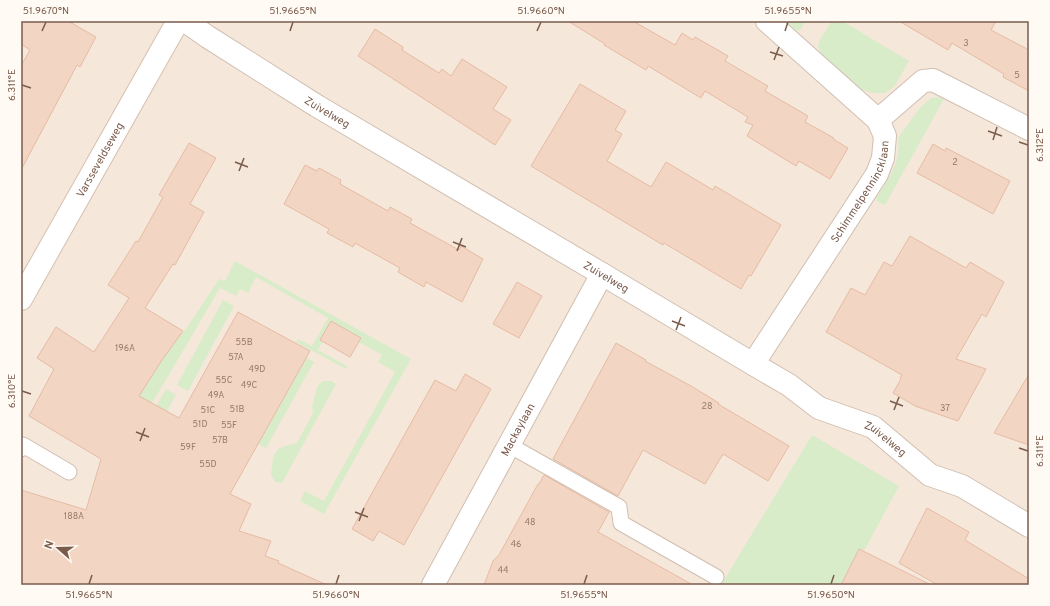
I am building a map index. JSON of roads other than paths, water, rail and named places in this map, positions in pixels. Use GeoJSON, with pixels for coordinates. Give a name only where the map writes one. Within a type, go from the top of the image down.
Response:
{"type":"FeatureCollection","features":[{"type":"Feature","properties":{"kind":"street","name":"Varsseveldseweg"},"geometry":{"type":"LineString","coordinates":[[21,299],[178,21]]}},
{"type":"Feature","properties":{"kind":"street","name":"Zuivelweg"},"geometry":{"type":"LineString","coordinates":[[185,21],[317,106],[788,385],[819,408],[873,427],[930,475],[962,486],[1029,526]]}},
{"type":"Feature","properties":{"kind":"street","name":"Schimmelpennincklaan"},"geometry":{"type":"LineString","coordinates":[[753,364],[877,174],[883,158],[885,136],[878,120],[767,21]]}},
{"type":"Feature","properties":{"kind":"street"},"geometry":{"type":"LineString","coordinates":[[878,120],[923,81],[933,80],[1029,129]]}},
{"type":"Feature","properties":{"kind":"street","name":"Mackaylaan"},"geometry":{"type":"LineString","coordinates":[[434,585],[602,274]]}},
{"type":"Feature","properties":{"kind":"lane"},"geometry":{"type":"LineString","coordinates":[[21,449],[23,445],[68,472]]}},
{"type":"Feature","properties":{"kind":"lane"},"geometry":{"type":"LineString","coordinates":[[509,445],[619,507],[621,523],[716,577]]}}]}
